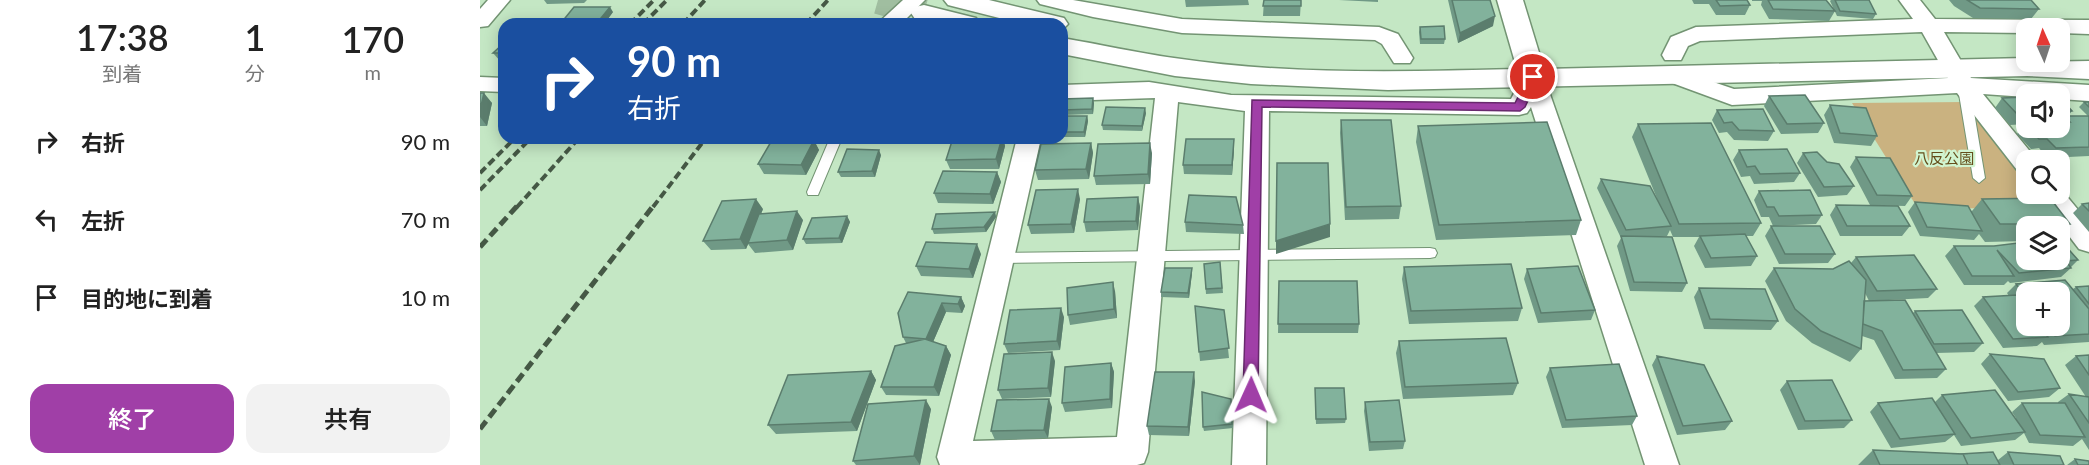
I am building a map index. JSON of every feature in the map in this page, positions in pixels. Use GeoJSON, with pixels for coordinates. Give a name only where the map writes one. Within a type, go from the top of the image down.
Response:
{"type":"FeatureCollection","features":[{"type":"Feature","properties":{"kind":"street"},"geometry":{"type":"LineString","coordinates":[[480,21],[500,0]]}},
{"type":"Feature","properties":{"kind":"street"},"geometry":{"type":"LineString","coordinates":[[957,0],[1030,18]]}},
{"type":"Feature","properties":{"kind":"street"},"geometry":{"type":"LineString","coordinates":[[1047,0],[1093,11],[1182,26],[1379,34],[1390,39],[1402,58]]}},
{"type":"Feature","properties":{"kind":"street"},"geometry":{"type":"LineString","coordinates":[[1510,0],[1662,465]]}},
{"type":"Feature","properties":{"kind":"street"},"geometry":{"type":"LineString","coordinates":[[1909,0],[1929,25],[1953,68],[2016,151]]}},
{"type":"Feature","properties":{"kind":"street"},"geometry":{"type":"LineString","coordinates":[[899,18],[919,7],[950,18]]}},
{"type":"Feature","properties":{"kind":"street"},"geometry":{"type":"LineString","coordinates":[[1673,65],[1679,42],[1696,34],[1929,25],[2089,27]]}},
{"type":"Feature","properties":{"kind":"street"},"geometry":{"type":"LineString","coordinates":[[1068,27],[1123,40],[1187,48],[1402,58],[1531,67]]}},
{"type":"Feature","properties":{"kind":"street"},"geometry":{"type":"LineString","coordinates":[[1068,47],[1164,65],[1251,75],[1388,81],[1531,67],[1673,65],[2027,67],[2089,70]]}},
{"type":"Feature","properties":{"kind":"street"},"geometry":{"type":"LineString","coordinates":[[1953,68],[2016,52]]}},
{"type":"Feature","properties":{"kind":"street"},"geometry":{"type":"LineString","coordinates":[[2070,52],[2089,53]]}},
{"type":"Feature","properties":{"kind":"street"},"geometry":{"type":"LineString","coordinates":[[1068,93],[1149,90],[1231,103],[1520,107],[1531,67]]}},
{"type":"Feature","properties":{"kind":"street"},"geometry":{"type":"LineString","coordinates":[[1953,68],[2089,93]]}},
{"type":"Feature","properties":{"kind":"street"},"geometry":{"type":"LineString","coordinates":[[480,84],[498,85]]}},
{"type":"Feature","properties":{"kind":"street"},"geometry":{"type":"LineString","coordinates":[[1028,144],[953,457],[1132,452],[1167,93]]}},
{"type":"Feature","properties":{"kind":"street"},"geometry":{"type":"LineString","coordinates":[[1249,465],[1257,103]]}},
{"type":"Feature","properties":{"kind":"street"},"geometry":{"type":"LineString","coordinates":[[2058,204],[2089,242]]}},
{"type":"Feature","properties":{"kind":"lane"},"geometry":{"type":"LineString","coordinates":[[1953,68],[1979,178]]}},
{"type":"Feature","properties":{"kind":"lane"},"geometry":{"type":"LineString","coordinates":[[813,192],[833,144]]}},
{"type":"Feature","properties":{"kind":"lane"},"geometry":{"type":"LineString","coordinates":[[1001,258],[1430,253]]}},
{"type":"Feature","properties":{"kind":"green space","name":"八反公園"},"geometry":{"type":"Polygon","coordinates":[[[1965,102],[2016,171],[2016,204],[2040,204],[2045,210],[1917,207],[1852,103],[1965,102]]]}},
{"type":"Feature","properties":{"kind":"building"},"geometry":{"type":"Polygon","coordinates":[[[1264,0],[1301,0],[1301,6],[1263,6],[1264,0]]]}},
{"type":"Feature","properties":{"kind":"building"},"geometry":{"type":"Polygon","coordinates":[[[1452,0],[1490,0],[1495,16],[1460,33],[1452,0]]]}},
{"type":"Feature","properties":{"kind":"building"},"geometry":{"type":"Polygon","coordinates":[[[1716,0],[1747,0],[1750,5],[1720,6],[1716,0]]]}},
{"type":"Feature","properties":{"kind":"building"},"geometry":{"type":"Polygon","coordinates":[[[1768,0],[1826,0],[1835,11],[1773,9],[1768,0]]]}},
{"type":"Feature","properties":{"kind":"building"},"geometry":{"type":"Polygon","coordinates":[[[1835,0],[1869,0],[1876,14],[1840,11],[1835,0]]]}},
{"type":"Feature","properties":{"kind":"building"},"geometry":{"type":"Polygon","coordinates":[[[1967,0],[2031,0],[2039,9],[1980,8],[1967,0]]]}},
{"type":"Feature","properties":{"kind":"building"},"geometry":{"type":"Polygon","coordinates":[[[574,7],[610,7],[601,18],[565,18],[574,7]]]}},
{"type":"Feature","properties":{"kind":"building"},"geometry":{"type":"Polygon","coordinates":[[[1444,26],[1445,39],[1421,39],[1420,27],[1444,26]]]}},
{"type":"Feature","properties":{"kind":"building"},"geometry":{"type":"Polygon","coordinates":[[[480,93],[484,93],[480,110],[480,93]]]}},
{"type":"Feature","properties":{"kind":"building"},"geometry":{"type":"Polygon","coordinates":[[[1805,95],[1824,123],[1787,124],[1769,96],[1805,95]]]}},
{"type":"Feature","properties":{"kind":"building"},"geometry":{"type":"Polygon","coordinates":[[[2016,97],[2016,113],[2002,98],[2016,97]]]}},
{"type":"Feature","properties":{"kind":"building"},"geometry":{"type":"Polygon","coordinates":[[[1093,98],[1092,109],[1068,110],[1068,99],[1093,98]]]}},
{"type":"Feature","properties":{"kind":"building"},"geometry":{"type":"Polygon","coordinates":[[[1830,105],[1866,108],[1877,136],[1840,133],[1830,105]]]}},
{"type":"Feature","properties":{"kind":"building"},"geometry":{"type":"Polygon","coordinates":[[[1106,107],[1145,108],[1142,126],[1102,125],[1106,107]]]}},
{"type":"Feature","properties":{"kind":"building"},"geometry":{"type":"Polygon","coordinates":[[[1763,109],[1774,131],[1739,130],[1732,122],[1724,123],[1717,110],[1763,109]]]}},
{"type":"Feature","properties":{"kind":"building"},"geometry":{"type":"Polygon","coordinates":[[[1068,116],[1087,116],[1084,132],[1068,132],[1068,116]]]}},
{"type":"Feature","properties":{"kind":"building"},"geometry":{"type":"Polygon","coordinates":[[[2070,116],[2089,116],[2089,147],[2056,148],[2047,139],[2039,139],[2070,138],[2070,116]]]}},
{"type":"Feature","properties":{"kind":"building"},"geometry":{"type":"Polygon","coordinates":[[[1341,120],[1391,120],[1401,206],[1346,207],[1341,120]]]}},
{"type":"Feature","properties":{"kind":"building"},"geometry":{"type":"Polygon","coordinates":[[[1547,122],[1581,220],[1439,225],[1418,126],[1547,122]]]}},
{"type":"Feature","properties":{"kind":"building"},"geometry":{"type":"Polygon","coordinates":[[[1711,123],[1761,223],[1679,224],[1638,124],[1711,123]]]}},
{"type":"Feature","properties":{"kind":"building"},"geometry":{"type":"Polygon","coordinates":[[[1186,139],[1234,139],[1232,165],[1183,165],[1186,139]]]}},
{"type":"Feature","properties":{"kind":"building"},"geometry":{"type":"Polygon","coordinates":[[[1091,143],[1086,169],[1035,170],[1041,144],[1091,143]]]}},
{"type":"Feature","properties":{"kind":"building"},"geometry":{"type":"Polygon","coordinates":[[[1150,143],[1148,174],[1094,176],[1098,144],[1150,143]]]}},
{"type":"Feature","properties":{"kind":"building"},"geometry":{"type":"Polygon","coordinates":[[[770,144],[812,144],[801,165],[758,164],[770,144]]]}},
{"type":"Feature","properties":{"kind":"building"},"geometry":{"type":"Polygon","coordinates":[[[951,144],[1000,144],[996,159],[946,160],[951,144]]]}},
{"type":"Feature","properties":{"kind":"building"},"geometry":{"type":"Polygon","coordinates":[[[847,149],[879,150],[872,171],[838,172],[847,149]]]}},
{"type":"Feature","properties":{"kind":"building"},"geometry":{"type":"Polygon","coordinates":[[[1787,149],[1800,173],[1760,174],[1755,166],[1747,167],[1739,150],[1787,149]]]}},
{"type":"Feature","properties":{"kind":"building"},"geometry":{"type":"Polygon","coordinates":[[[1817,152],[1827,162],[1839,164],[1854,186],[1824,187],[1803,153],[1817,152]]]}},
{"type":"Feature","properties":{"kind":"building"},"geometry":{"type":"Polygon","coordinates":[[[1856,157],[1890,158],[1912,196],[1877,195],[1856,157]]]}},
{"type":"Feature","properties":{"kind":"building"},"geometry":{"type":"Polygon","coordinates":[[[1277,163],[1328,163],[1330,224],[1276,241],[1277,163]]]}},
{"type":"Feature","properties":{"kind":"building"},"geometry":{"type":"Polygon","coordinates":[[[943,171],[997,172],[990,194],[934,193],[943,171]]]}},
{"type":"Feature","properties":{"kind":"building"},"geometry":{"type":"Polygon","coordinates":[[[1601,179],[1650,186],[1671,226],[1626,230],[1601,179]]]}},
{"type":"Feature","properties":{"kind":"building"},"geometry":{"type":"Polygon","coordinates":[[[1078,189],[1071,224],[1028,225],[1036,190],[1078,189]]]}},
{"type":"Feature","properties":{"kind":"building"},"geometry":{"type":"Polygon","coordinates":[[[1810,190],[1822,215],[1779,216],[1774,207],[1767,207],[1759,191],[1810,190]]]}},
{"type":"Feature","properties":{"kind":"building"},"geometry":{"type":"Polygon","coordinates":[[[1189,195],[1236,197],[1243,225],[1185,222],[1189,195]]]}},
{"type":"Feature","properties":{"kind":"building"},"geometry":{"type":"Polygon","coordinates":[[[1138,197],[1136,221],[1084,222],[1087,199],[1138,197]]]}},
{"type":"Feature","properties":{"kind":"building"},"geometry":{"type":"Polygon","coordinates":[[[2016,198],[2016,204],[2055,204],[2064,216],[2016,216],[2016,224],[2000,224],[1982,199],[2016,198]]]}},
{"type":"Feature","properties":{"kind":"building"},"geometry":{"type":"Polygon","coordinates":[[[756,199],[740,239],[703,241],[722,201],[756,199]]]}},
{"type":"Feature","properties":{"kind":"building"},"geometry":{"type":"Polygon","coordinates":[[[1915,202],[1968,206],[1982,231],[1927,227],[1915,202]]]}},
{"type":"Feature","properties":{"kind":"building"},"geometry":{"type":"Polygon","coordinates":[[[2089,203],[2089,211],[2082,204],[2089,203]]]}},
{"type":"Feature","properties":{"kind":"building"},"geometry":{"type":"Polygon","coordinates":[[[1836,205],[1898,206],[1910,226],[1847,226],[1836,205]]]}},
{"type":"Feature","properties":{"kind":"building"},"geometry":{"type":"Polygon","coordinates":[[[797,211],[787,240],[748,243],[759,214],[797,211]]]}},
{"type":"Feature","properties":{"kind":"building"},"geometry":{"type":"Polygon","coordinates":[[[995,212],[984,227],[932,229],[936,214],[995,212]]]}},
{"type":"Feature","properties":{"kind":"building"},"geometry":{"type":"Polygon","coordinates":[[[847,216],[839,238],[803,239],[812,218],[847,216]]]}},
{"type":"Feature","properties":{"kind":"building"},"geometry":{"type":"Polygon","coordinates":[[[1771,226],[1820,226],[1835,254],[1785,254],[1771,226]]]}},
{"type":"Feature","properties":{"kind":"building"},"geometry":{"type":"Polygon","coordinates":[[[1745,234],[1757,256],[1711,258],[1700,236],[1745,234]]]}},
{"type":"Feature","properties":{"kind":"building"},"geometry":{"type":"Polygon","coordinates":[[[1621,236],[1672,237],[1687,283],[1634,282],[1621,236]]]}},
{"type":"Feature","properties":{"kind":"building"},"geometry":{"type":"Polygon","coordinates":[[[926,242],[977,244],[969,269],[916,266],[926,242]]]}},
{"type":"Feature","properties":{"kind":"building"},"geometry":{"type":"Polygon","coordinates":[[[2016,243],[2016,270],[1997,250],[2014,276],[1972,276],[1954,246],[2016,243]]]}},
{"type":"Feature","properties":{"kind":"building"},"geometry":{"type":"Polygon","coordinates":[[[2070,251],[2078,260],[2070,261],[2070,251]]]}},
{"type":"Feature","properties":{"kind":"building"},"geometry":{"type":"Polygon","coordinates":[[[1914,255],[1937,289],[1877,291],[1856,257],[1914,255]]]}},
{"type":"Feature","properties":{"kind":"building"},"geometry":{"type":"Polygon","coordinates":[[[1849,261],[1866,280],[1861,349],[1821,331],[1795,309],[1774,268],[1833,269],[1849,261]]]}},
{"type":"Feature","properties":{"kind":"building"},"geometry":{"type":"Polygon","coordinates":[[[1220,262],[1222,288],[1206,289],[1204,264],[1220,262]]]}},
{"type":"Feature","properties":{"kind":"building"},"geometry":{"type":"Polygon","coordinates":[[[1511,264],[1522,308],[1411,311],[1404,267],[1511,264]]]}},
{"type":"Feature","properties":{"kind":"building"},"geometry":{"type":"Polygon","coordinates":[[[1578,266],[1595,310],[1541,313],[1527,269],[1578,266]]]}},
{"type":"Feature","properties":{"kind":"building"},"geometry":{"type":"Polygon","coordinates":[[[1165,268],[1192,268],[1188,293],[1161,292],[1165,268]]]}},
{"type":"Feature","properties":{"kind":"building"},"geometry":{"type":"Polygon","coordinates":[[[2016,270],[2050,270],[2019,273],[2016,270]]]}},
{"type":"Feature","properties":{"kind":"building"},"geometry":{"type":"Polygon","coordinates":[[[2065,280],[2067,282],[2040,282],[2065,280]]]}},
{"type":"Feature","properties":{"kind":"building"},"geometry":{"type":"Polygon","coordinates":[[[1279,281],[1357,281],[1359,324],[1278,324],[1279,281]]]}},
{"type":"Feature","properties":{"kind":"building"},"geometry":{"type":"Polygon","coordinates":[[[1113,282],[1114,309],[1068,315],[1067,288],[1113,282]]]}},
{"type":"Feature","properties":{"kind":"building"},"geometry":{"type":"Polygon","coordinates":[[[2070,286],[2089,309],[2089,334],[2070,335],[2070,286]]]}},
{"type":"Feature","properties":{"kind":"building"},"geometry":{"type":"Polygon","coordinates":[[[2089,286],[2089,304],[2076,287],[2089,286]]]}},
{"type":"Feature","properties":{"kind":"building"},"geometry":{"type":"Polygon","coordinates":[[[1699,288],[1765,289],[1778,321],[1710,319],[1699,288]]]}},
{"type":"Feature","properties":{"kind":"building"},"geometry":{"type":"Polygon","coordinates":[[[908,292],[961,297],[958,304],[942,303],[926,339],[903,337],[898,313],[908,292]]]}},
{"type":"Feature","properties":{"kind":"building"},"geometry":{"type":"Polygon","coordinates":[[[2016,295],[2016,336],[2048,337],[2013,339],[1983,297],[2016,295]]]}},
{"type":"Feature","properties":{"kind":"building"},"geometry":{"type":"Polygon","coordinates":[[[1905,300],[1946,369],[1903,370],[1882,331],[1863,324],[1864,301],[1905,300]]]}},
{"type":"Feature","properties":{"kind":"building"},"geometry":{"type":"Polygon","coordinates":[[[1195,306],[1224,310],[1229,348],[1199,352],[1195,306]]]}},
{"type":"Feature","properties":{"kind":"building"},"geometry":{"type":"Polygon","coordinates":[[[1061,308],[1057,341],[1004,344],[1010,310],[1061,308]]]}},
{"type":"Feature","properties":{"kind":"building"},"geometry":{"type":"Polygon","coordinates":[[[1962,310],[1983,343],[1934,344],[1915,311],[1962,310]]]}},
{"type":"Feature","properties":{"kind":"building"},"geometry":{"type":"Polygon","coordinates":[[[1506,338],[1518,383],[1405,387],[1399,341],[1506,338]]]}},
{"type":"Feature","properties":{"kind":"building"},"geometry":{"type":"Polygon","coordinates":[[[925,339],[946,346],[934,387],[881,387],[895,346],[925,339]]]}},
{"type":"Feature","properties":{"kind":"building"},"geometry":{"type":"Polygon","coordinates":[[[1052,352],[1048,388],[998,390],[1004,354],[1052,352]]]}},
{"type":"Feature","properties":{"kind":"building"},"geometry":{"type":"Polygon","coordinates":[[[1990,354],[2044,359],[2060,388],[2018,392],[1990,354]]]}},
{"type":"Feature","properties":{"kind":"building"},"geometry":{"type":"Polygon","coordinates":[[[2089,355],[2089,375],[2076,356],[2089,355]]]}},
{"type":"Feature","properties":{"kind":"building"},"geometry":{"type":"Polygon","coordinates":[[[1657,356],[1704,365],[1732,421],[1683,426],[1657,356]]]}},
{"type":"Feature","properties":{"kind":"building"},"geometry":{"type":"Polygon","coordinates":[[[1111,363],[1110,399],[1062,403],[1065,367],[1111,363]]]}},
{"type":"Feature","properties":{"kind":"building"},"geometry":{"type":"Polygon","coordinates":[[[1619,364],[1637,416],[1566,420],[1550,368],[1619,364]]]}},
{"type":"Feature","properties":{"kind":"building"},"geometry":{"type":"Polygon","coordinates":[[[871,371],[851,422],[768,425],[788,375],[871,371]]]}},
{"type":"Feature","properties":{"kind":"building"},"geometry":{"type":"Polygon","coordinates":[[[1155,372],[1194,372],[1188,427],[1147,426],[1155,372]]]}},
{"type":"Feature","properties":{"kind":"building"},"geometry":{"type":"Polygon","coordinates":[[[1832,380],[1852,420],[1805,421],[1787,381],[1832,380]]]}},
{"type":"Feature","properties":{"kind":"building"},"geometry":{"type":"Polygon","coordinates":[[[1315,388],[1344,388],[1346,419],[1316,419],[1315,388]]]}},
{"type":"Feature","properties":{"kind":"building"},"geometry":{"type":"Polygon","coordinates":[[[1995,390],[2025,432],[1971,438],[1942,395],[1995,390]]]}},
{"type":"Feature","properties":{"kind":"building"},"geometry":{"type":"Polygon","coordinates":[[[1202,392],[1231,399],[1232,424],[1203,427],[1202,392]]]}},
{"type":"Feature","properties":{"kind":"building"},"geometry":{"type":"Polygon","coordinates":[[[2069,394],[2089,397],[2089,423],[2069,394]]]}},
{"type":"Feature","properties":{"kind":"building"},"geometry":{"type":"Polygon","coordinates":[[[1932,398],[1955,434],[1900,439],[1878,403],[1932,398]]]}},
{"type":"Feature","properties":{"kind":"building"},"geometry":{"type":"Polygon","coordinates":[[[1049,399],[1044,430],[991,431],[997,400],[1049,399]]]}},
{"type":"Feature","properties":{"kind":"building"},"geometry":{"type":"Polygon","coordinates":[[[926,400],[914,456],[853,461],[868,404],[926,400]]]}},
{"type":"Feature","properties":{"kind":"building"},"geometry":{"type":"Polygon","coordinates":[[[1399,400],[1405,441],[1370,442],[1365,402],[1399,400]]]}},
{"type":"Feature","properties":{"kind":"building"},"geometry":{"type":"Polygon","coordinates":[[[2022,403],[2065,403],[2085,437],[2040,435],[2022,403]]]}},
{"type":"Feature","properties":{"kind":"building"},"geometry":{"type":"Polygon","coordinates":[[[1873,450],[1963,454],[1968,465],[1880,465],[1873,450]]]}},
{"type":"Feature","properties":{"kind":"building"},"geometry":{"type":"Polygon","coordinates":[[[1993,452],[2000,465],[1968,465],[1963,454],[1960,454],[1993,452]]]}},
{"type":"Feature","properties":{"kind":"building"},"geometry":{"type":"Polygon","coordinates":[[[2008,452],[2060,456],[2064,465],[2014,465],[2008,452]]]}},
{"type":"Feature","properties":{"kind":"building"},"geometry":{"type":"Polygon","coordinates":[[[2075,459],[2089,461],[2089,465],[2078,465],[2075,459]]]}},
{"type":"Feature","properties":{"kind":"tunnel"},"geometry":{"type":"LineString","coordinates":[[878,0],[924,13]]}},
{"type":"Feature","properties":{"kind":"railway"},"geometry":{"type":"LineString","coordinates":[[636,18],[654,0]]}},
{"type":"Feature","properties":{"kind":"railway"},"geometry":{"type":"LineString","coordinates":[[649,18],[667,0]]}},
{"type":"Feature","properties":{"kind":"railway"},"geometry":{"type":"LineString","coordinates":[[688,18],[705,0]]}},
{"type":"Feature","properties":{"kind":"railway"},"geometry":{"type":"LineString","coordinates":[[812,18],[828,0]]}},
{"type":"Feature","properties":{"kind":"railway"},"geometry":{"type":"LineString","coordinates":[[480,173],[509,144]]}},
{"type":"Feature","properties":{"kind":"railway"},"geometry":{"type":"LineString","coordinates":[[480,190],[525,144]]}},
{"type":"Feature","properties":{"kind":"railway"},"geometry":{"type":"LineString","coordinates":[[517,207],[574,144]]}},
{"type":"Feature","properties":{"kind":"railway"},"geometry":{"type":"LineString","coordinates":[[653,207],[701,144]]}},
{"type":"Feature","properties":{"kind":"railway"},"geometry":{"type":"LineString","coordinates":[[480,247],[518,205]]}},
{"type":"Feature","properties":{"kind":"railway"},"geometry":{"type":"LineString","coordinates":[[480,429],[654,205]]}},
{"type":"Feature","properties":{"kind":"route"},"geometry":{"type":"LineString","coordinates":[[1251,395],[1257,103],[1520,107],[1533,77]]}}]}
